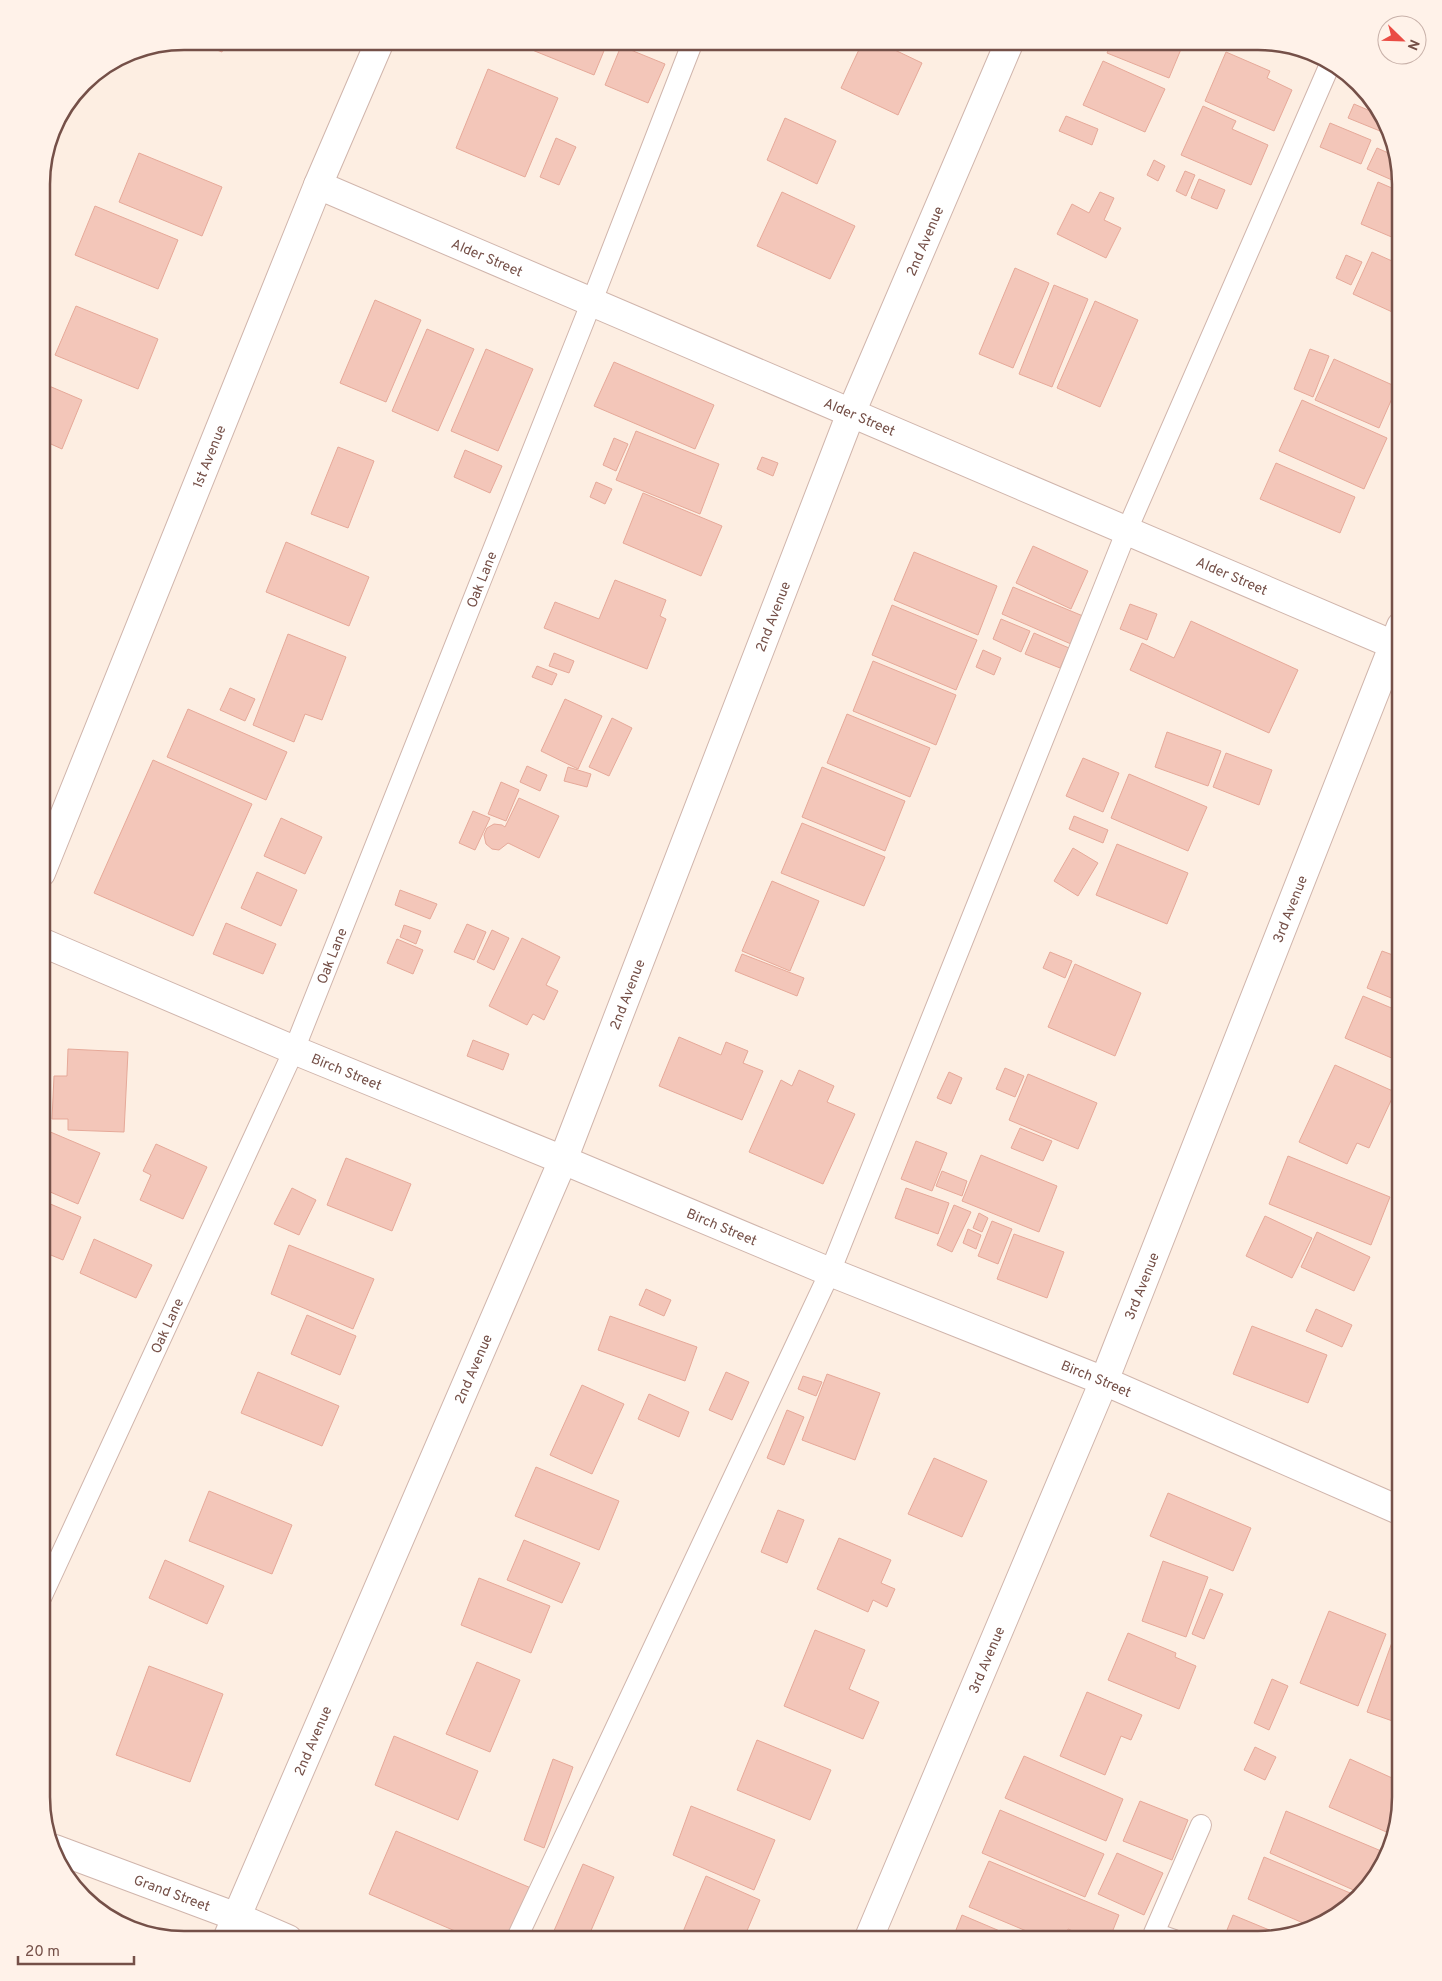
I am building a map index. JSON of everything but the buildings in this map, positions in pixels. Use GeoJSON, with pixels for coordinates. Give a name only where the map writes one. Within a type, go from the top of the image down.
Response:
{"type":"FeatureCollection","features":[{"type":"Feature","properties":{"kind":"street","name":"1st Avenue"},"geometry":{"type":"LineString","coordinates":[[50,853],[318,185],[376,50]]}},
{"type":"Feature","properties":{"kind":"street","name":"2nd Avenue"},"geometry":{"type":"LineString","coordinates":[[232,1928],[563,1160],[851,412],[1007,50]]}},
{"type":"Feature","properties":{"kind":"street","name":"Alder Street"},"geometry":{"type":"LineString","coordinates":[[318,185],[1127,530],[1392,638]]}},
{"type":"Feature","properties":{"kind":"street","name":"3rd Avenue"},"geometry":{"type":"LineString","coordinates":[[872,1931],[1104,1381],[1392,655]]}},
{"type":"Feature","properties":{"kind":"street","name":"Birch Street"},"geometry":{"type":"LineString","coordinates":[[50,946],[294,1050],[830,1272],[1104,1381],[1392,1507]]}},
{"type":"Feature","properties":{"kind":"street","name":"Grand Street"},"geometry":{"type":"LineString","coordinates":[[63,1853],[232,1928],[246,1931]]}},
{"type":"Feature","properties":{"kind":"lane","name":"Oak Lane"},"geometry":{"type":"LineString","coordinates":[[50,1579],[294,1050],[592,301],[690,50]]}},
{"type":"Feature","properties":{"kind":"lane"},"geometry":{"type":"LineString","coordinates":[[520,1931],[830,1272],[1127,530],[1327,70]]}},
{"type":"Feature","properties":{"kind":"lane"},"geometry":{"type":"LineString","coordinates":[[1155,1931],[1201,1825]]}}]}
